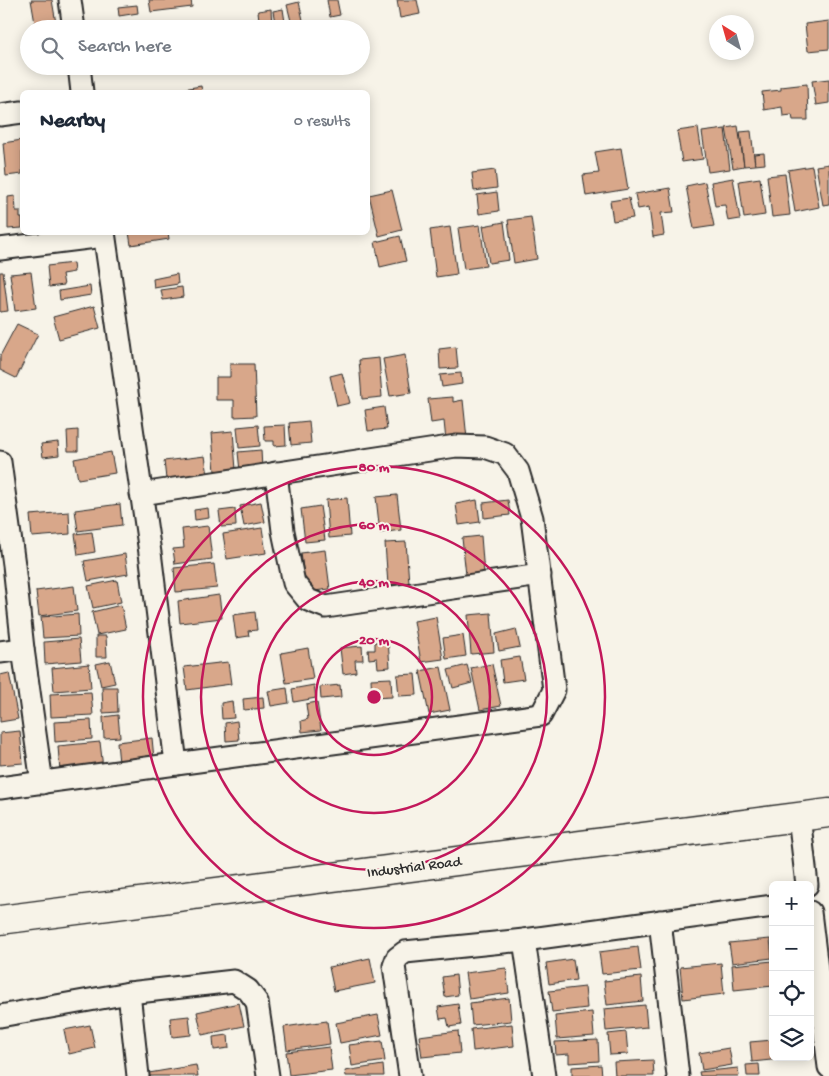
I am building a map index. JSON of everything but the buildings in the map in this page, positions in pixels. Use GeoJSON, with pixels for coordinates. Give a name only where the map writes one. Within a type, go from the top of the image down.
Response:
{"type":"FeatureCollection","features":[{"type":"Feature","properties":{"kind":"street"},"geometry":{"type":"LineString","coordinates":[[70,0],[73,20]]}},
{"type":"Feature","properties":{"kind":"street"},"geometry":{"type":"LineString","coordinates":[[79,75],[82,90]]}},
{"type":"Feature","properties":{"kind":"street"},"geometry":{"type":"LineString","coordinates":[[0,115],[20,112]]}},
{"type":"Feature","properties":{"kind":"street"},"geometry":{"type":"LineString","coordinates":[[0,249],[97,235]]}},
{"type":"Feature","properties":{"kind":"street"},"geometry":{"type":"LineString","coordinates":[[104,235],[151,560],[176,764]]}},
{"type":"Feature","properties":{"kind":"street"},"geometry":{"type":"LineString","coordinates":[[0,788],[541,715],[554,690],[532,518],[518,471],[505,454],[485,446],[456,446],[141,494]]}},
{"type":"Feature","properties":{"kind":"street"},"geometry":{"type":"LineString","coordinates":[[0,462],[23,649],[42,782]]}},
{"type":"Feature","properties":{"kind":"street"},"geometry":{"type":"LineString","coordinates":[[276,473],[283,531],[294,583],[308,600],[326,607],[540,575]]}},
{"type":"Feature","properties":{"kind":"street"},"geometry":{"type":"LineString","coordinates":[[0,652],[23,649]]}},
{"type":"Feature","properties":{"kind":"street","name":"Industrial Road"},"geometry":{"type":"LineString","coordinates":[[0,920],[829,812]]}},
{"type":"Feature","properties":{"kind":"street"},"geometry":{"type":"LineString","coordinates":[[798,816],[806,881]]}},
{"type":"Feature","properties":{"kind":"street"},"geometry":{"type":"LineString","coordinates":[[410,1076],[394,966],[397,958],[405,952],[524,940],[769,907]]}},
{"type":"Feature","properties":{"kind":"street"},"geometry":{"type":"LineString","coordinates":[[660,921],[678,1076]]}},
{"type":"Feature","properties":{"kind":"street"},"geometry":{"type":"LineString","coordinates":[[812,926],[829,1062]]}},
{"type":"Feature","properties":{"kind":"street"},"geometry":{"type":"LineString","coordinates":[[524,940],[544,1076]]}},
{"type":"Feature","properties":{"kind":"street"},"geometry":{"type":"LineString","coordinates":[[0,1016],[129,993],[234,982],[248,990],[257,1002],[268,1076]]}},
{"type":"Feature","properties":{"kind":"street"},"geometry":{"type":"LineString","coordinates":[[129,993],[138,1076]]}}]}
